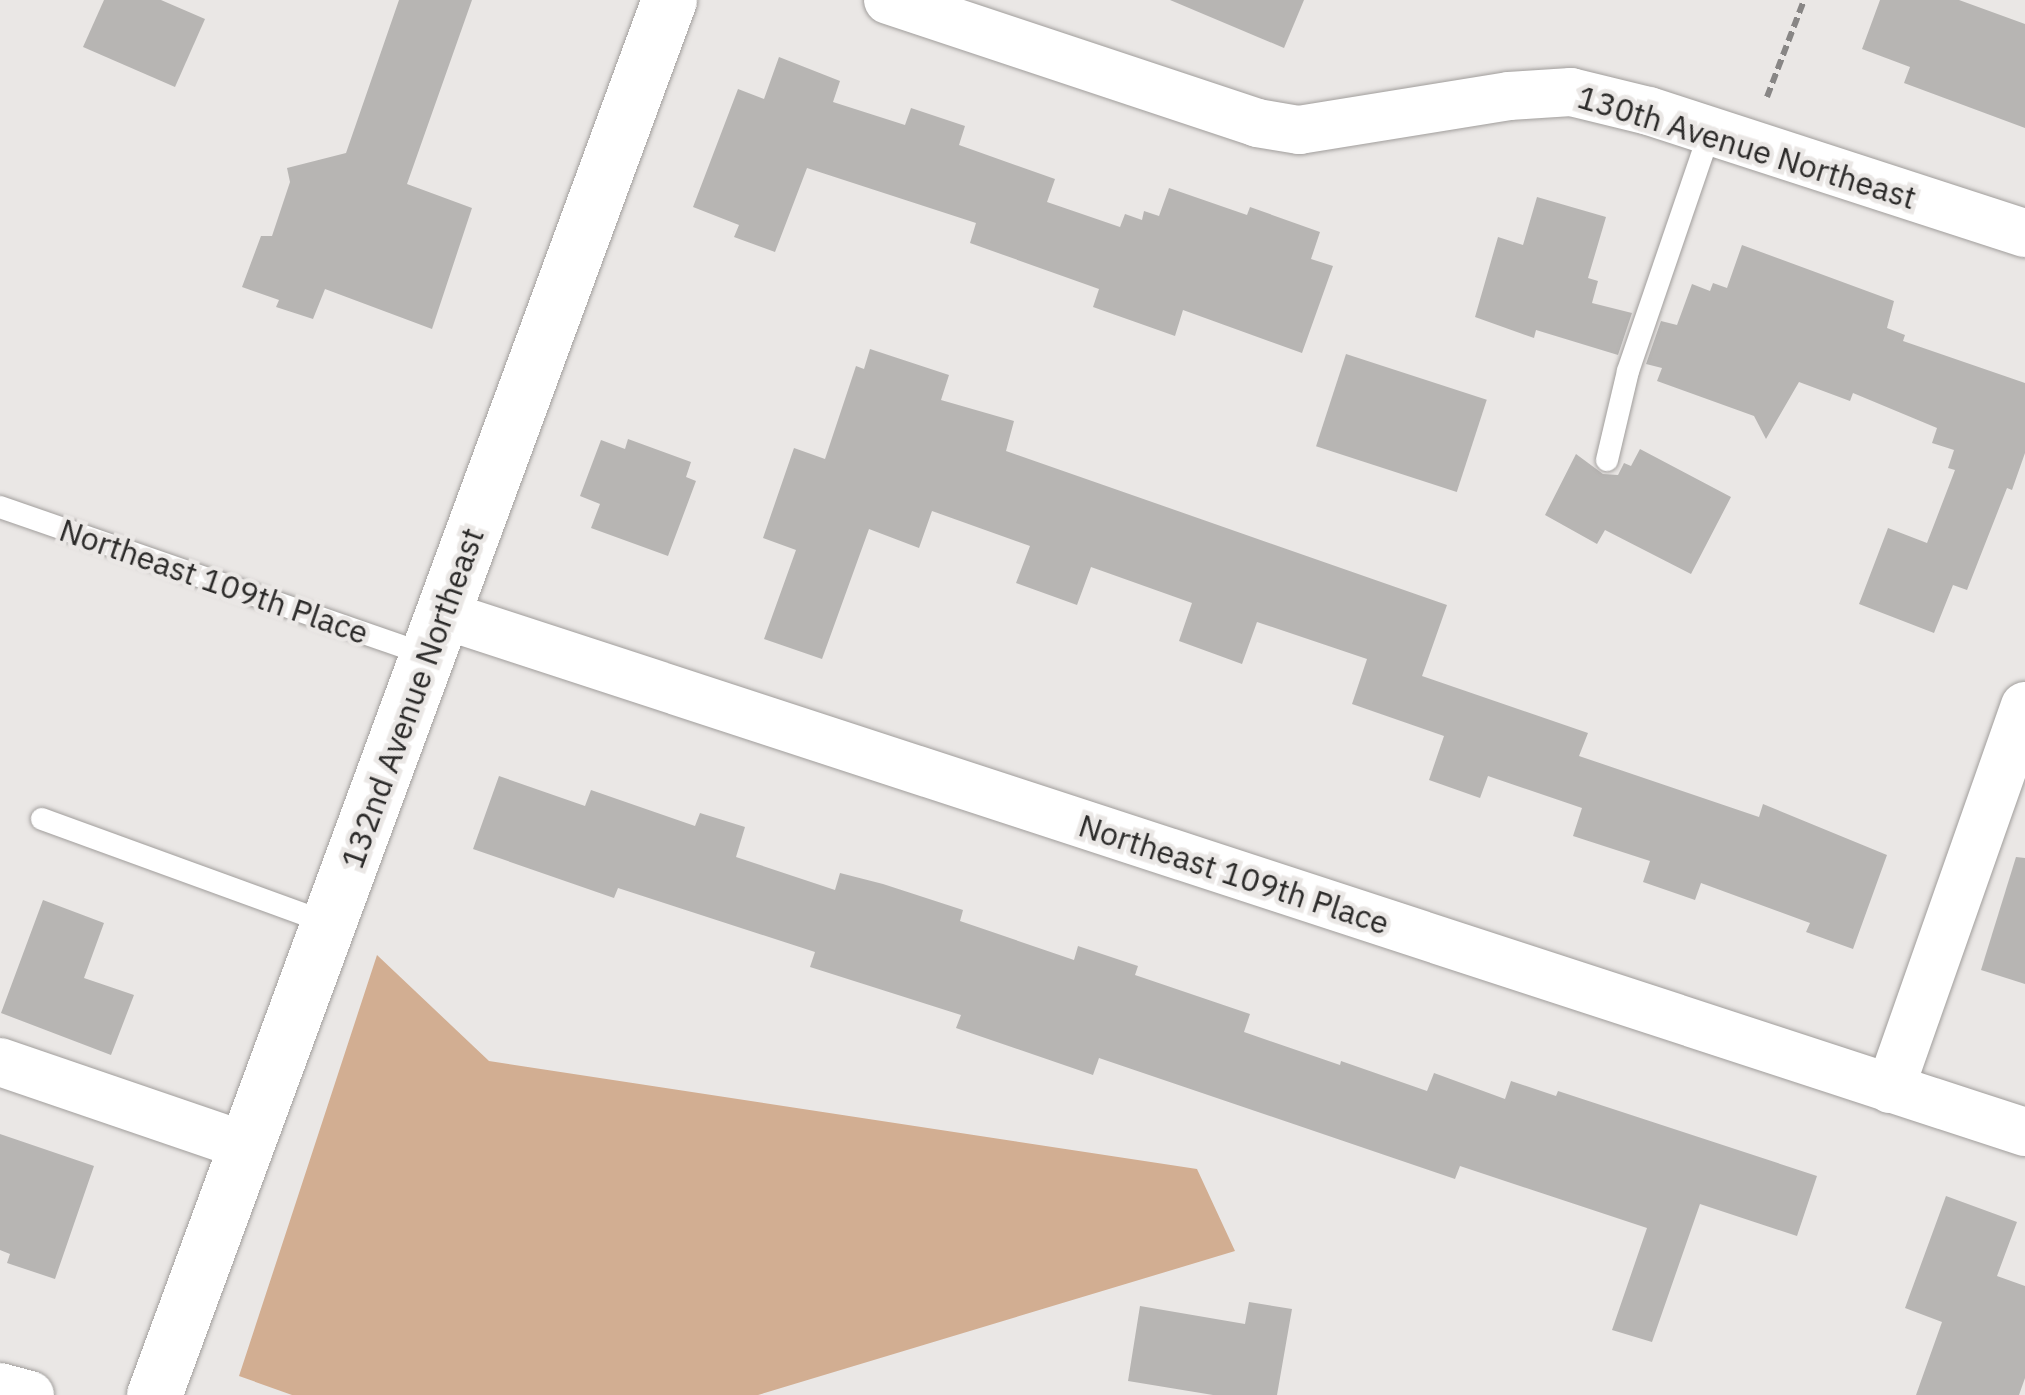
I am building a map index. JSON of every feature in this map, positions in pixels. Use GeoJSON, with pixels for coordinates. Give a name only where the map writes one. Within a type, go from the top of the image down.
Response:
{"type":"FeatureCollection","features":[{"type":"Feature","properties":{"kind":"street","name":"132nd Avenue Northeast"},"geometry":{"type":"LineString","coordinates":[[154,1395],[669,0]]}},
{"type":"Feature","properties":{"kind":"street","name":"130th Avenue Northeast"},"geometry":{"type":"LineString","coordinates":[[888,0],[1256,123],[1299,130],[1509,96],[1570,92],[1710,132],[2025,233]]}},
{"type":"Feature","properties":{"kind":"street","name":"Northeast 109th Place"},"geometry":{"type":"LineString","coordinates":[[436,635],[2025,1132]]}},
{"type":"Feature","properties":{"kind":"street"},"geometry":{"type":"LineString","coordinates":[[1890,1089],[2025,706]]}},
{"type":"Feature","properties":{"kind":"street"},"geometry":{"type":"LineString","coordinates":[[0,1062],[245,1146]]}},
{"type":"Feature","properties":{"kind":"street"},"geometry":{"type":"LineString","coordinates":[[0,1386],[30,1395]]}},
{"type":"Feature","properties":{"kind":"lane"},"geometry":{"type":"LineString","coordinates":[[1607,460],[1628,371],[1710,132]]}},
{"type":"Feature","properties":{"kind":"lane","name":"Northeast 109th Place"},"geometry":{"type":"LineString","coordinates":[[0,507],[436,635]]}},
{"type":"Feature","properties":{"kind":"lane"},"geometry":{"type":"LineString","coordinates":[[42,819],[328,923]]}},
{"type":"Feature","properties":{"kind":"path"},"geometry":{"type":"LineString","coordinates":[[1766,100],[1804,0]]}},
{"type":"Feature","properties":{"kind":"shaded area"},"geometry":{"type":"Polygon","coordinates":[[[377,955],[489,1061],[1197,1169],[1235,1251],[758,1395],[292,1395],[239,1376],[377,955]]]}},
{"type":"Feature","properties":{"kind":"building"},"geometry":{"type":"Polygon","coordinates":[[[104,0],[161,0],[205,19],[175,87],[83,47],[104,0]]]}},
{"type":"Feature","properties":{"kind":"building"},"geometry":{"type":"Polygon","coordinates":[[[399,0],[472,0],[407,184],[472,208],[432,329],[325,289],[313,319],[276,307],[279,300],[242,287],[261,236],[272,236],[290,182],[287,168],[346,153],[399,0]]]}},
{"type":"Feature","properties":{"kind":"building"},"geometry":{"type":"Polygon","coordinates":[[[1170,0],[1304,0],[1284,48],[1170,0]]]}},
{"type":"Feature","properties":{"kind":"building"},"geometry":{"type":"Polygon","coordinates":[[[1880,0],[1959,0],[2025,24],[2025,128],[1904,83],[1910,67],[1862,49],[1880,0]]]}},
{"type":"Feature","properties":{"kind":"building"},"geometry":{"type":"Polygon","coordinates":[[[779,57],[840,81],[833,102],[905,125],[911,108],[965,126],[959,145],[1055,179],[1047,202],[1120,227],[1125,214],[1142,220],[1144,211],[1159,216],[1169,188],[1247,215],[1250,207],[1320,232],[1311,259],[1333,266],[1302,353],[1183,310],[1175,336],[1093,307],[1099,289],[970,243],[976,223],[807,168],[775,252],[734,237],[739,225],[693,207],[738,89],[764,99],[779,57]]]}},
{"type":"Feature","properties":{"kind":"building"},"geometry":{"type":"Polygon","coordinates":[[[1537,197],[1606,217],[1588,278],[1598,281],[1592,303],[1632,313],[1618,355],[1536,330],[1534,338],[1475,317],[1498,237],[1523,245],[1537,197]]]}},
{"type":"Feature","properties":{"kind":"building"},"geometry":{"type":"Polygon","coordinates":[[[1742,245],[1894,301],[1887,328],[1905,335],[1903,341],[2025,383],[2025,453],[2012,490],[2007,488],[1967,590],[1953,585],[1934,633],[1859,604],[1888,528],[1927,543],[1955,470],[1948,468],[1954,450],[1932,443],[1937,428],[1853,393],[1850,401],[1799,382],[1766,439],[1754,416],[1657,381],[1662,368],[1646,364],[1661,321],[1677,325],[1692,284],[1710,291],[1713,283],[1727,288],[1742,245]]]}},
{"type":"Feature","properties":{"kind":"building"},"geometry":{"type":"Polygon","coordinates":[[[870,349],[949,375],[941,400],[1014,421],[1006,451],[1447,605],[1422,676],[1588,733],[1579,756],[1759,817],[1763,804],[1887,855],[1853,949],[1806,932],[1810,923],[1701,883],[1695,900],[1643,882],[1650,861],[1573,836],[1582,808],[1488,776],[1480,798],[1429,780],[1444,736],[1352,704],[1367,659],[1257,622],[1242,664],[1179,641],[1192,603],[1091,567],[1077,605],[1016,583],[1030,546],[932,511],[919,548],[869,529],[822,659],[764,639],[796,550],[763,538],[794,448],[825,459],[856,366],[864,369],[870,349]]]}},
{"type":"Feature","properties":{"kind":"building"},"geometry":{"type":"Polygon","coordinates":[[[1346,354],[1487,400],[1457,492],[1316,446],[1346,354]]]}},
{"type":"Feature","properties":{"kind":"building"},"geometry":{"type":"Polygon","coordinates":[[[628,439],[691,462],[686,477],[696,481],[668,556],[591,528],[600,504],[580,496],[601,440],[625,449],[628,439]]]}},
{"type":"Feature","properties":{"kind":"building"},"geometry":{"type":"Polygon","coordinates":[[[1640,449],[1731,497],[1691,574],[1605,530],[1597,544],[1545,515],[1576,454],[1603,474],[1618,475],[1624,463],[1631,466],[1640,449]]]}},
{"type":"Feature","properties":{"kind":"building"},"geometry":{"type":"Polygon","coordinates":[[[499,776],[585,806],[591,790],[695,826],[700,813],[745,827],[736,857],[835,890],[840,873],[883,884],[963,910],[960,921],[1074,960],[1078,946],[1138,966],[1135,975],[1250,1014],[1244,1032],[1340,1065],[1341,1061],[1427,1091],[1434,1073],[1505,1099],[1511,1081],[1556,1096],[1558,1091],[1817,1176],[1797,1236],[1700,1204],[1652,1342],[1612,1330],[1647,1228],[1460,1166],[1455,1179],[1099,1058],[1093,1075],[956,1028],[961,1015],[810,967],[815,952],[618,888],[614,898],[473,849],[499,776]]]}},
{"type":"Feature","properties":{"kind":"building"},"geometry":{"type":"Polygon","coordinates":[[[2016,857],[2025,858],[2025,984],[1981,970],[2016,857]]]}},
{"type":"Feature","properties":{"kind":"building"},"geometry":{"type":"Polygon","coordinates":[[[43,900],[104,923],[84,978],[134,995],[111,1055],[1,1013],[43,900]]]}},
{"type":"Feature","properties":{"kind":"building"},"geometry":{"type":"Polygon","coordinates":[[[0,1134],[94,1166],[55,1279],[7,1263],[10,1254],[0,1250],[0,1134]]]}},
{"type":"Feature","properties":{"kind":"building"},"geometry":{"type":"Polygon","coordinates":[[[1946,1196],[2017,1222],[1997,1276],[2025,1286],[2025,1378],[2019,1395],[1916,1395],[1942,1322],[1905,1308],[1946,1196]]]}},
{"type":"Feature","properties":{"kind":"building"},"geometry":{"type":"Polygon","coordinates":[[[1249,1302],[1292,1309],[1277,1395],[1213,1395],[1128,1381],[1140,1306],[1245,1324],[1249,1302]]]}}]}
